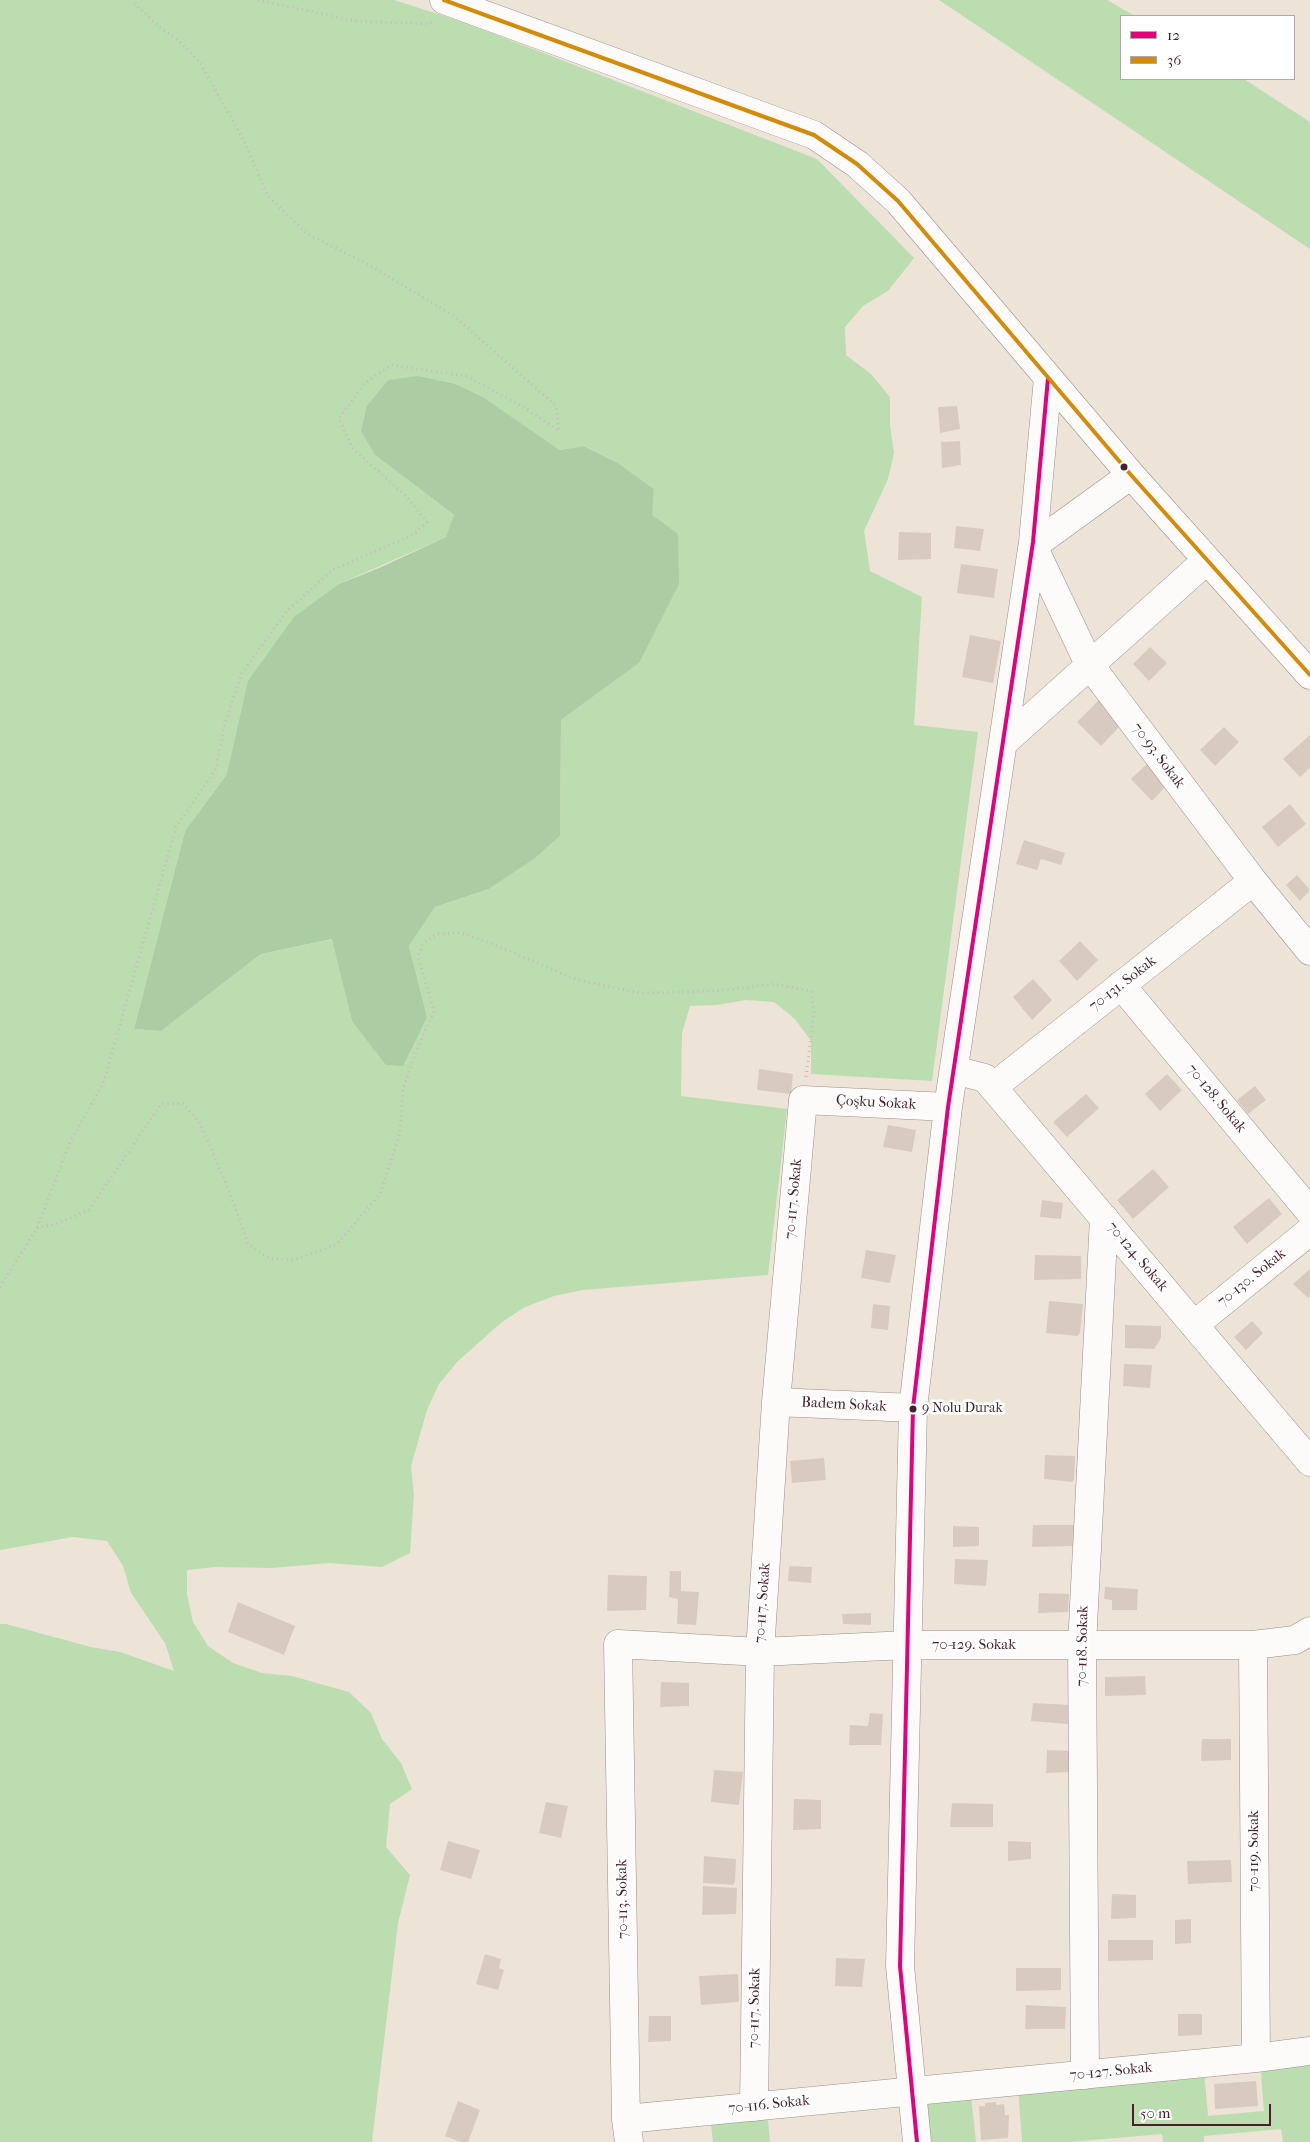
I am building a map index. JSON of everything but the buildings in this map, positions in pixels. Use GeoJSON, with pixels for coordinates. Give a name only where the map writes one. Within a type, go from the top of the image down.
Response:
{"type":"FeatureCollection","features":[{"type":"Feature","properties":{"kind":"street"},"geometry":{"type":"LineString","coordinates":[[450,1],[814,136],[857,164],[898,201],[1131,475],[1310,675]]}},
{"type":"Feature","properties":{"kind":"street"},"geometry":{"type":"LineString","coordinates":[[918,2142],[900,1966],[913,1408],[948,1107],[1033,546],[1048,378]]}},
{"type":"Feature","properties":{"kind":"street"},"geometry":{"type":"LineString","coordinates":[[1033,546],[1131,475]]}},
{"type":"Feature","properties":{"kind":"street","name":"70-93. Sokak"},"geometry":{"type":"LineString","coordinates":[[1033,546],[1089,664],[1253,881],[1310,951]]}},
{"type":"Feature","properties":{"kind":"street"},"geometry":{"type":"LineString","coordinates":[[1003,743],[1207,560]]}},
{"type":"Feature","properties":{"kind":"street","name":"70-131. Sokak"},"geometry":{"type":"LineString","coordinates":[[993,1087],[1253,881]]}},
{"type":"Feature","properties":{"kind":"street","name":"70-128. Sokak"},"geometry":{"type":"LineString","coordinates":[[1122,985],[1310,1212]]}},
{"type":"Feature","properties":{"kind":"street","name":"70-124. Sokak"},"geometry":{"type":"LineString","coordinates":[[954,1070],[986,1078],[1310,1462]]}},
{"type":"Feature","properties":{"kind":"street","name":"Çoşku Sokak"},"geometry":{"type":"LineString","coordinates":[[803,1100],[948,1107]]}},
{"type":"Feature","properties":{"kind":"street","name":"70-117. Sokak"},"geometry":{"type":"LineString","coordinates":[[754,2107],[760,1652],[776,1402],[803,1100]]}},
{"type":"Feature","properties":{"kind":"street","name":"70-118. Sokak"},"geometry":{"type":"LineString","coordinates":[[1085,2075],[1082,1645],[1104,1218]]}},
{"type":"Feature","properties":{"kind":"street","name":"70-130. Sokak"},"geometry":{"type":"LineString","coordinates":[[1194,1325],[1310,1231]]}},
{"type":"Feature","properties":{"kind":"street","name":"Badem Sokak"},"geometry":{"type":"LineString","coordinates":[[776,1402],[913,1408]]}},
{"type":"Feature","properties":{"kind":"street","name":"70-129. Sokak"},"geometry":{"type":"LineString","coordinates":[[620,1656],[618,1644],[760,1652],[908,1645],[1253,1644],[1295,1640],[1310,1631]]}},
{"type":"Feature","properties":{"kind":"street","name":"70-119. Sokak"},"geometry":{"type":"LineString","coordinates":[[1253,1644],[1256,2058]]}},
{"type":"Feature","properties":{"kind":"street","name":"70-113. Sokak"},"geometry":{"type":"LineString","coordinates":[[620,1656],[628,2131]]}},
{"type":"Feature","properties":{"kind":"street","name":"70-127. Sokak"},"geometry":{"type":"LineString","coordinates":[[912,2091],[1256,2058],[1310,2051]]}},
{"type":"Feature","properties":{"kind":"street","name":"70-116. Sokak"},"geometry":{"type":"LineString","coordinates":[[628,2131],[754,2107],[912,2091]]}},
{"type":"Feature","properties":{"kind":"path"},"geometry":{"type":"LineString","coordinates":[[0,1287],[36,1228],[70,1142],[103,1084],[176,827],[216,769],[225,723],[242,673],[286,612],[332,570],[413,535],[427,522],[407,496],[352,448],[339,418],[365,383],[391,365],[466,376],[522,406],[559,431],[556,406],[454,316],[366,263],[308,234],[268,196],[242,136],[200,61],[179,40],[162,29],[133,0]]}},
{"type":"Feature","properties":{"kind":"path"},"geometry":{"type":"LineString","coordinates":[[258,0],[355,21],[429,24],[450,1]]}},
{"type":"Feature","properties":{"kind":"path"},"geometry":{"type":"LineString","coordinates":[[36,1228],[59,1223],[89,1210],[161,1104],[182,1103],[200,1122],[229,1190],[248,1244],[270,1259],[294,1260],[337,1244],[380,1194],[389,1168],[400,1133],[403,1089],[416,1051],[434,1011],[418,956],[423,944],[437,934],[461,933],[490,943],[578,980],[640,993],[717,991],[774,984],[811,991],[814,1012],[803,1100]]}},
{"type":"Feature","properties":{"kind":"green space"},"geometry":{"type":"Polygon","coordinates":[[[0,0],[394,0],[466,23],[817,159],[914,258],[888,291],[863,306],[845,327],[846,355],[871,374],[890,397],[890,425],[894,453],[888,479],[864,531],[870,571],[922,597],[914,725],[978,732],[932,1081],[811,1074],[811,1041],[795,1019],[774,1002],[745,1000],[717,1005],[690,1006],[682,1033],[681,1096],[787,1109],[768,1275],[583,1290],[554,1296],[525,1307],[502,1322],[458,1361],[439,1384],[427,1410],[411,1466],[414,1495],[410,1553],[382,1567],[329,1563],[272,1568],[216,1567],[187,1570],[187,1594],[193,1622],[208,1646],[233,1663],[262,1673],[292,1676],[349,1692],[371,1713],[382,1739],[401,1763],[412,1789],[390,1804],[386,1847],[410,1875],[398,1923],[372,2142],[0,2142],[0,1624],[91,1647],[120,1652],[174,1671],[165,1643],[131,1593],[123,1566],[107,1541],[73,1537],[0,1550],[0,0]],[[419,376],[375,455],[455,516],[446,537],[339,584],[227,774],[185,831],[134,1029],[161,1031],[261,954],[333,939],[352,1021],[427,1017],[409,946],[435,907],[489,889],[534,859],[560,836],[561,720],[639,663],[654,489],[618,463],[585,446],[560,450],[483,397],[456,384],[419,376]]]}},
{"type":"Feature","properties":{"kind":"green space"},"geometry":{"type":"Polygon","coordinates":[[[939,0],[1107,0],[1133,15],[1120,15],[1120,80],[1246,80],[1310,122],[1310,249],[939,0]]]}},
{"type":"Feature","properties":{"kind":"green space"},"geometry":{"type":"Polygon","coordinates":[[[419,376],[456,384],[483,397],[560,450],[584,446],[618,463],[654,489],[652,515],[678,534],[679,584],[639,663],[561,720],[560,836],[534,859],[489,889],[435,907],[409,946],[427,1017],[403,1066],[386,1065],[352,1021],[332,939],[261,954],[161,1031],[134,1029],[185,831],[227,774],[248,681],[294,617],[339,584],[446,537],[454,515],[375,455],[361,431],[367,406],[388,380],[419,376]]]}},
{"type":"Feature","properties":{"kind":"green space"},"geometry":{"type":"Polygon","coordinates":[[[1310,2056],[1310,2142],[1283,2142],[1281,2129],[1204,2136],[1204,2142],[1163,2142],[1162,2134],[1070,2142],[1022,2142],[1018,2086],[1204,2070],[1208,2116],[1264,2111],[1260,2060],[1310,2056]]]}},
{"type":"Feature","properties":{"kind":"green space"},"geometry":{"type":"Polygon","coordinates":[[[971,2095],[976,2142],[931,2142],[927,2100],[971,2095]]]}},
{"type":"Feature","properties":{"kind":"green space"},"geometry":{"type":"Polygon","coordinates":[[[767,2109],[770,2142],[713,2142],[710,2115],[767,2109]]]}},
{"type":"Feature","properties":{"kind":"transit line","name":"36"},"geometry":{"type":"LineString","coordinates":[[444,0],[814,135],[857,164],[898,201],[1131,475],[1310,675]]}},
{"type":"Feature","properties":{"kind":"transit line","name":"12"},"geometry":{"type":"LineString","coordinates":[[917,2142],[900,1966],[913,1408],[948,1107],[1033,542],[1048,378]]}},
{"type":"Feature","properties":{"kind":"place","name":"9 Nolu Durak"},"geometry":{"type":"Point","coordinates":[913,1409]}}]}
